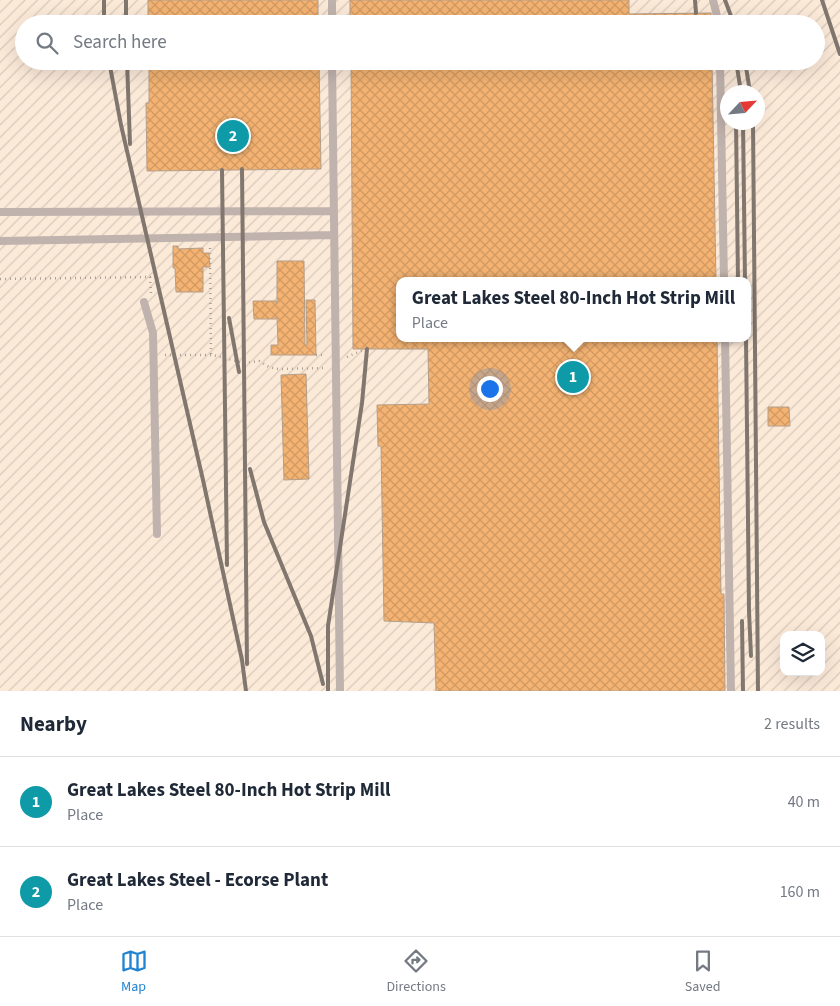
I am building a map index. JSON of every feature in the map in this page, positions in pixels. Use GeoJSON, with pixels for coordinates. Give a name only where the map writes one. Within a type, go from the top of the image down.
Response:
{"type":"FeatureCollection","features":[{"type":"Feature","properties":{"kind":"lane"},"geometry":{"type":"LineString","coordinates":[[332,0],[332,15]]}},
{"type":"Feature","properties":{"kind":"lane"},"geometry":{"type":"LineString","coordinates":[[713,0],[716,15]]}},
{"type":"Feature","properties":{"kind":"lane"},"geometry":{"type":"LineString","coordinates":[[332,70],[340,691]]}},
{"type":"Feature","properties":{"kind":"lane"},"geometry":{"type":"LineString","coordinates":[[720,70],[724,277]]}},
{"type":"Feature","properties":{"kind":"lane"},"geometry":{"type":"LineString","coordinates":[[0,212],[333,212]]}},
{"type":"Feature","properties":{"kind":"lane"},"geometry":{"type":"LineString","coordinates":[[0,241],[334,235]]}},
{"type":"Feature","properties":{"kind":"lane"},"geometry":{"type":"LineString","coordinates":[[144,302],[153,333],[157,534]]}},
{"type":"Feature","properties":{"kind":"lane"},"geometry":{"type":"LineString","coordinates":[[725,342],[731,691]]}},
{"type":"Feature","properties":{"kind":"path"},"geometry":{"type":"LineString","coordinates":[[202,247],[210,247],[211,355]]}},
{"type":"Feature","properties":{"kind":"path"},"geometry":{"type":"LineString","coordinates":[[0,279],[150,277],[151,294]]}},
{"type":"Feature","properties":{"kind":"path"},"geometry":{"type":"LineString","coordinates":[[162,354],[211,355],[244,362],[260,362],[278,369],[324,369],[365,349]]}},
{"type":"Feature","properties":{"kind":"shaded area"},"geometry":{"type":"Polygon","coordinates":[[[0,0],[840,0],[840,691],[0,691],[0,0]]]}},
{"type":"Feature","properties":{"kind":"building"},"geometry":{"type":"Polygon","coordinates":[[[148,0],[318,0],[318,15],[148,15],[148,0]]]}},
{"type":"Feature","properties":{"kind":"building"},"geometry":{"type":"Polygon","coordinates":[[[350,0],[629,0],[629,14],[711,13],[711,15],[350,15],[350,0]]]}},
{"type":"Feature","properties":{"kind":"building"},"geometry":{"type":"Polygon","coordinates":[[[149,70],[319,70],[321,169],[147,171],[146,103],[149,103],[149,70]]]}},
{"type":"Feature","properties":{"kind":"building"},"geometry":{"type":"Polygon","coordinates":[[[351,70],[712,70],[716,277],[396,277],[396,342],[717,342],[721,594],[724,594],[725,691],[436,691],[434,623],[384,621],[381,446],[378,446],[377,405],[429,404],[428,349],[353,349],[351,70]]]}},
{"type":"Feature","properties":{"kind":"building"},"geometry":{"type":"Polygon","coordinates":[[[173,246],[178,246],[178,249],[203,248],[203,253],[209,253],[210,267],[203,267],[203,292],[176,292],[173,246]]]}},
{"type":"Feature","properties":{"kind":"building"},"geometry":{"type":"Polygon","coordinates":[[[277,261],[304,261],[305,345],[307,345],[306,300],[315,300],[316,355],[271,355],[271,345],[278,345],[277,317],[276,319],[254,319],[253,301],[276,301],[277,303],[277,261]]]}},
{"type":"Feature","properties":{"kind":"building"},"geometry":{"type":"Polygon","coordinates":[[[306,374],[309,479],[284,480],[281,375],[306,374]]]}},
{"type":"Feature","properties":{"kind":"building"},"geometry":{"type":"Polygon","coordinates":[[[768,407],[789,407],[790,426],[768,426],[768,407]]]}},
{"type":"Feature","properties":{"kind":"railway"},"geometry":{"type":"LineString","coordinates":[[104,0],[104,15]]}},
{"type":"Feature","properties":{"kind":"railway"},"geometry":{"type":"LineString","coordinates":[[126,0],[126,15]]}},
{"type":"Feature","properties":{"kind":"railway"},"geometry":{"type":"LineString","coordinates":[[695,0],[696,13]]}},
{"type":"Feature","properties":{"kind":"railway"},"geometry":{"type":"LineString","coordinates":[[725,0],[731,15]]}},
{"type":"Feature","properties":{"kind":"railway"},"geometry":{"type":"LineString","coordinates":[[822,0],[840,54]]}},
{"type":"Feature","properties":{"kind":"railway"},"geometry":{"type":"LineString","coordinates":[[111,70],[121,125],[203,480],[242,660],[246,691]]}},
{"type":"Feature","properties":{"kind":"railway"},"geometry":{"type":"LineString","coordinates":[[127,70],[130,144]]}},
{"type":"Feature","properties":{"kind":"railway"},"geometry":{"type":"LineString","coordinates":[[737,70],[740,85]]}},
{"type":"Feature","properties":{"kind":"railway"},"geometry":{"type":"LineString","coordinates":[[746,70],[749,85]]}},
{"type":"Feature","properties":{"kind":"railway"},"geometry":{"type":"LineString","coordinates":[[736,130],[738,277]]}},
{"type":"Feature","properties":{"kind":"railway"},"geometry":{"type":"LineString","coordinates":[[743,130],[745,277]]}},
{"type":"Feature","properties":{"kind":"railway"},"geometry":{"type":"LineString","coordinates":[[753,130],[758,691]]}},
{"type":"Feature","properties":{"kind":"railway"},"geometry":{"type":"LineString","coordinates":[[242,169],[247,664]]}},
{"type":"Feature","properties":{"kind":"railway"},"geometry":{"type":"LineString","coordinates":[[222,170],[227,565]]}},
{"type":"Feature","properties":{"kind":"railway"},"geometry":{"type":"LineString","coordinates":[[229,318],[239,372]]}},
{"type":"Feature","properties":{"kind":"railway"},"geometry":{"type":"LineString","coordinates":[[746,342],[751,656]]}},
{"type":"Feature","properties":{"kind":"railway"},"geometry":{"type":"LineString","coordinates":[[328,691],[328,626],[362,403],[367,349]]}},
{"type":"Feature","properties":{"kind":"railway"},"geometry":{"type":"LineString","coordinates":[[250,469],[264,522],[311,636],[323,684]]}},
{"type":"Feature","properties":{"kind":"railway"},"geometry":{"type":"LineString","coordinates":[[742,621],[743,691]]}},
{"type":"Feature","properties":{"kind":"place","name":"Great Lakes Steel - Ecorse Plant"},"geometry":{"type":"Point","coordinates":[233,136]}},
{"type":"Feature","properties":{"kind":"place","name":"Great Lakes Steel 80-Inch Hot Strip Mill"},"geometry":{"type":"Point","coordinates":[573,377]}}]}
